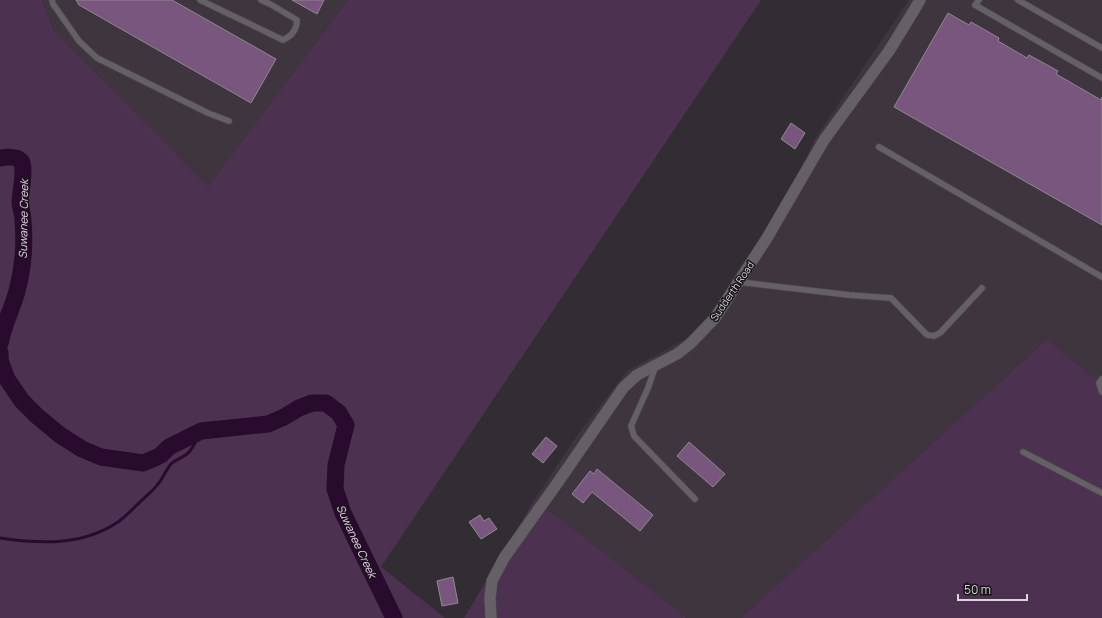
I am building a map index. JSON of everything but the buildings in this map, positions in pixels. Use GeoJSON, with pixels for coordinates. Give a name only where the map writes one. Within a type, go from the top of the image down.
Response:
{"type":"FeatureCollection","features":[{"type":"Feature","properties":{"kind":"street","name":"Sudderth Road"},"geometry":{"type":"LineString","coordinates":[[491,618],[490,598],[492,581],[504,558],[623,388],[637,375],[677,354],[690,344],[715,318],[767,238],[824,140],[889,51],[920,0]]}},
{"type":"Feature","properties":{"kind":"lane"},"geometry":{"type":"LineString","coordinates":[[52,0],[52,4],[78,41],[97,58],[208,113],[229,121]]}},
{"type":"Feature","properties":{"kind":"lane"},"geometry":{"type":"LineString","coordinates":[[200,0],[283,40],[290,37],[297,26],[296,20],[261,0]]}},
{"type":"Feature","properties":{"kind":"lane"},"geometry":{"type":"LineString","coordinates":[[979,0],[976,5],[1102,78]]}},
{"type":"Feature","properties":{"kind":"lane"},"geometry":{"type":"LineString","coordinates":[[1018,0],[1102,48]]}},
{"type":"Feature","properties":{"kind":"lane"},"geometry":{"type":"LineString","coordinates":[[879,147],[1102,277]]}},
{"type":"Feature","properties":{"kind":"lane"},"geometry":{"type":"LineString","coordinates":[[739,282],[849,295],[892,298],[927,334],[934,336],[940,333],[982,288]]}},
{"type":"Feature","properties":{"kind":"lane"},"geometry":{"type":"LineString","coordinates":[[656,365],[648,388],[631,426],[634,436],[695,499]]}},
{"type":"Feature","properties":{"kind":"lane"},"geometry":{"type":"LineString","coordinates":[[1102,379],[1098,383],[1102,392]]}},
{"type":"Feature","properties":{"kind":"lane"},"geometry":{"type":"LineString","coordinates":[[1023,452],[1102,493]]}},
{"type":"Feature","properties":{"kind":"shaded area"},"geometry":{"type":"Polygon","coordinates":[[[0,0],[42,0],[54,30],[208,187],[348,0],[761,0],[381,567],[445,618],[0,618],[0,0]]]}},
{"type":"Feature","properties":{"kind":"shaded area"},"geometry":{"type":"Polygon","coordinates":[[[42,0],[348,0],[208,188],[54,30],[42,0]]]}},
{"type":"Feature","properties":{"kind":"shaded area"},"geometry":{"type":"Polygon","coordinates":[[[909,0],[1102,0],[1102,385],[1047,339],[741,618],[687,618],[535,499],[576,437],[627,371],[718,321],[787,203],[814,140],[909,0]]]}},
{"type":"Feature","properties":{"kind":"shaded area"},"geometry":{"type":"Polygon","coordinates":[[[1047,339],[1102,385],[1102,618],[741,618],[1047,339]]]}},
{"type":"Feature","properties":{"kind":"shaded area"},"geometry":{"type":"Polygon","coordinates":[[[535,499],[687,618],[464,618],[535,499]]]}},
{"type":"Feature","properties":{"kind":"waterway","name":"Suwanee Creek"},"geometry":{"type":"LineString","coordinates":[[0,158],[16,158],[19,159],[22,164],[23,175],[20,203],[23,219],[24,239],[19,283],[3,330],[0,344]]}},
{"type":"Feature","properties":{"kind":"waterway","name":"Suwanee Creek"},"geometry":{"type":"LineString","coordinates":[[0,353],[0,360],[7,379],[22,401],[60,435],[82,449],[101,457],[143,463],[161,455],[169,447],[201,431],[268,424],[312,403],[326,403],[339,413],[346,425],[336,465],[335,489],[343,513],[394,618]]}},
{"type":"Feature","properties":{"kind":"waterway"},"geometry":{"type":"LineString","coordinates":[[0,538],[46,542],[61,541],[76,539],[104,530],[121,520],[154,489],[171,464],[192,449],[201,431]]}}]}
